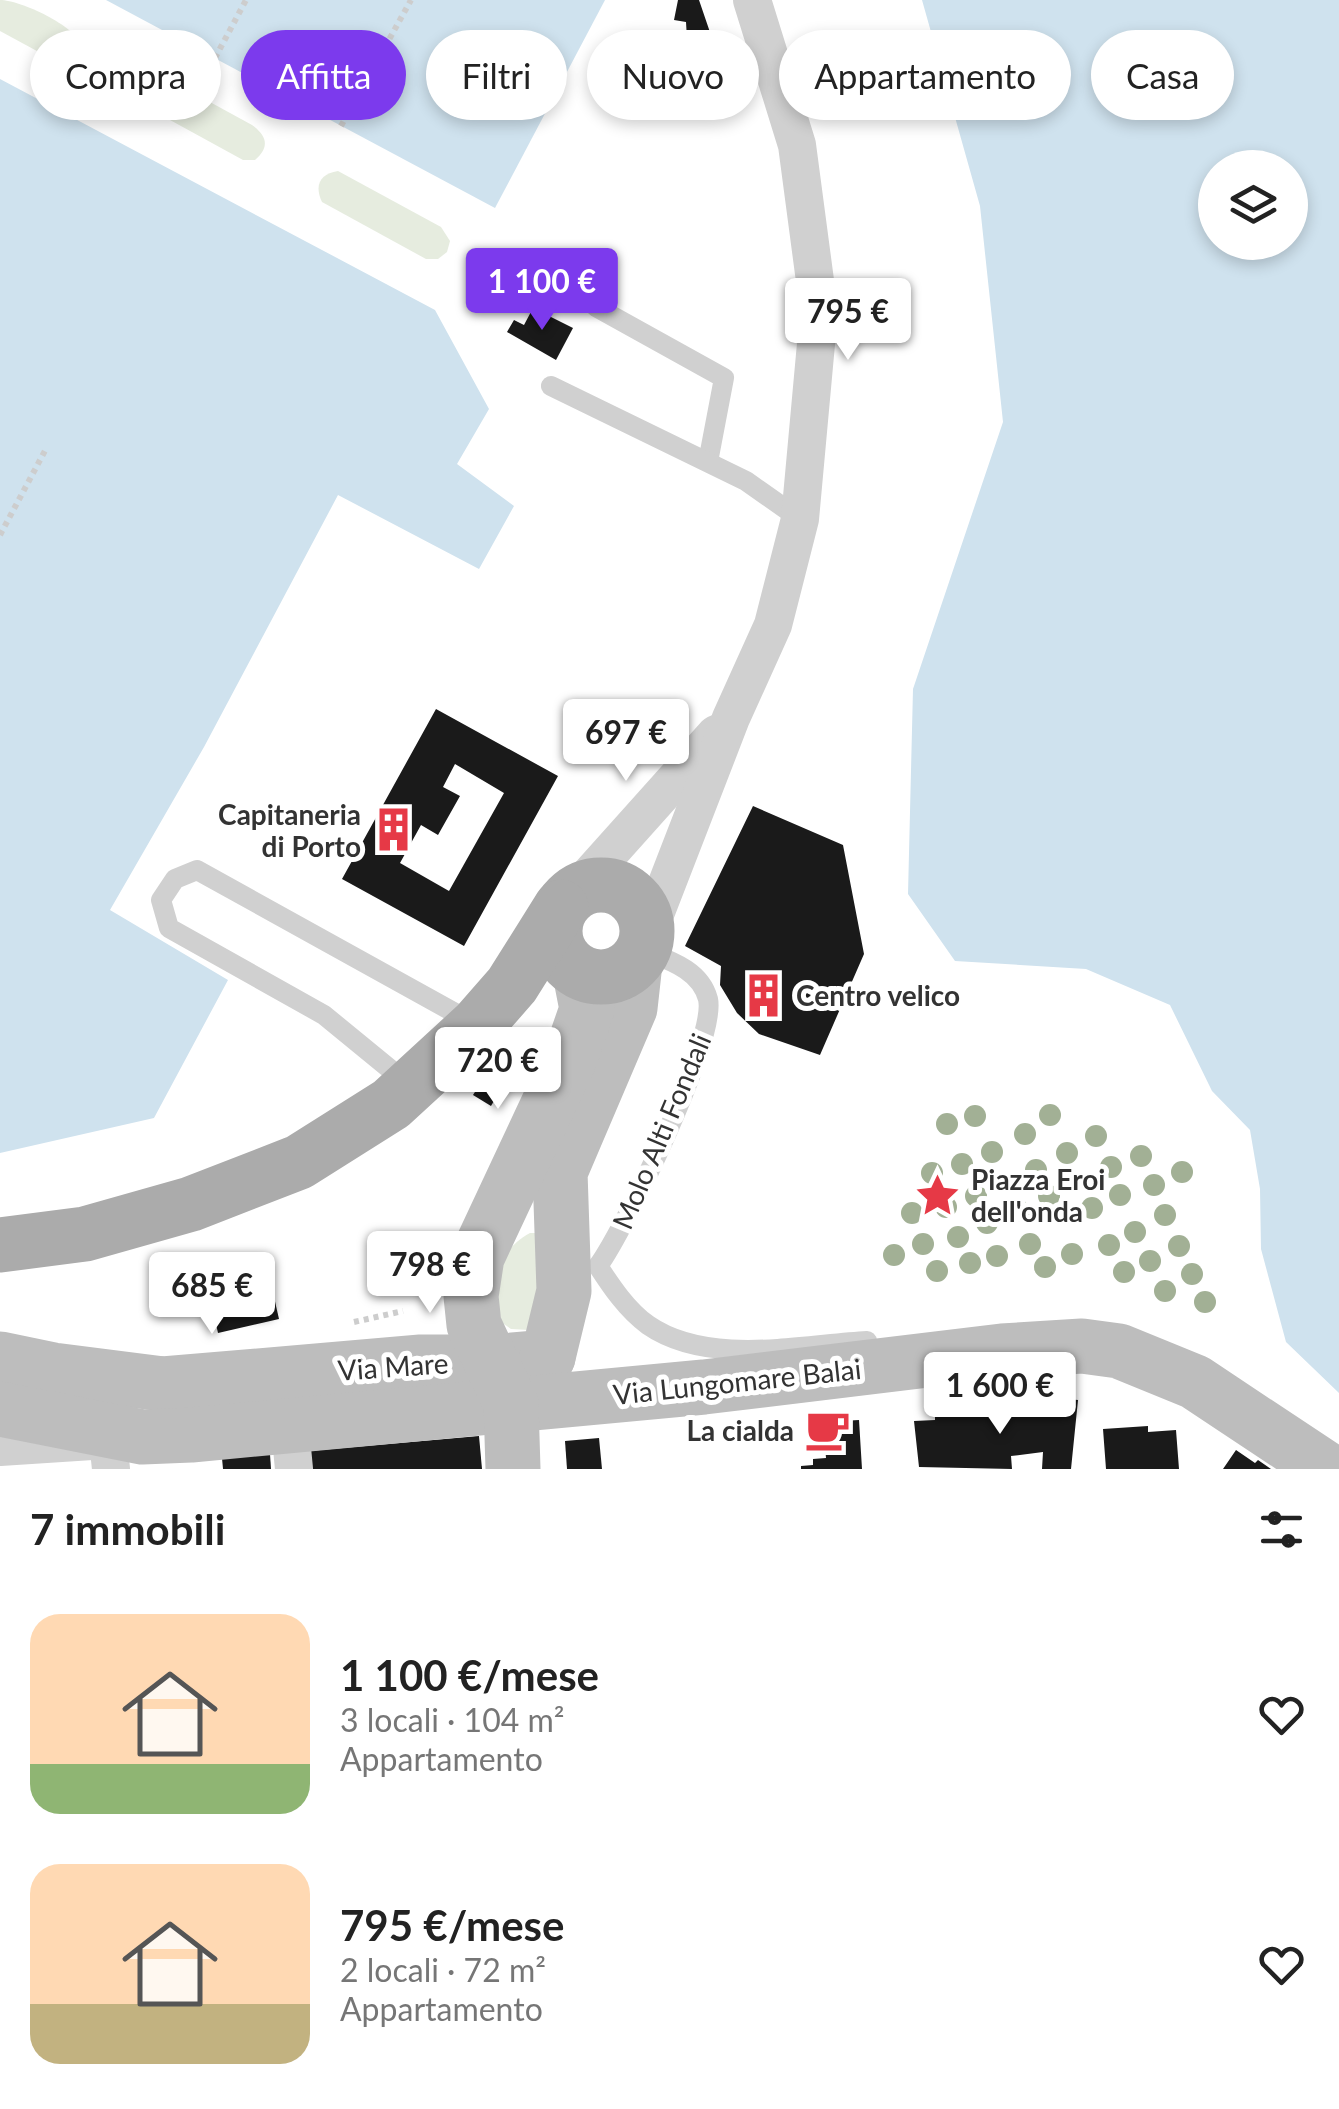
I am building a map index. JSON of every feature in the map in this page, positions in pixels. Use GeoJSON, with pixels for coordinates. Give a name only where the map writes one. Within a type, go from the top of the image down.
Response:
{"type":"FeatureCollection","features":[{"type":"Feature","properties":{"kind":"main road"},"geometry":{"type":"LineString","coordinates":[[0,1246],[102,1229],[191,1204],[298,1162],[391,1104],[477,1025],[512,985],[566,902],[585,888],[616,888],[640,906],[646,920],[642,950],[609,977],[574,969],[512,985]]}},
{"type":"Feature","properties":{"kind":"main road"},"geometry":{"type":"LineString","coordinates":[[566,902],[555,921],[554,937],[574,969]]}},
{"type":"Feature","properties":{"kind":"street"},"geometry":{"type":"LineString","coordinates":[[642,950],[731,718],[774,625],[800,518],[819,311],[797,145],[752,0]]}},
{"type":"Feature","properties":{"kind":"street"},"geometry":{"type":"LineString","coordinates":[[566,902],[731,718]]}},
{"type":"Feature","properties":{"kind":"street","name":"Molo Alti Fondali"},"geometry":{"type":"LineString","coordinates":[[513,1469],[500,1383],[474,1325],[471,1296],[529,1236],[630,1008],[642,950]]}},
{"type":"Feature","properties":{"kind":"street","name":"Molo Alti Fondali"},"geometry":{"type":"LineString","coordinates":[[548,1356],[564,1291],[529,1236],[570,1058],[587,1009],[574,969]]}},
{"type":"Feature","properties":{"kind":"street"},"geometry":{"type":"LineString","coordinates":[[420,1362],[431,1334],[529,1236]]}},
{"type":"Feature","properties":{"kind":"street","name":"Via Lungomare Balai"},"geometry":{"type":"LineString","coordinates":[[500,1383],[704,1387],[1002,1351],[1082,1346],[1119,1351],[1194,1382],[1326,1469]]}},
{"type":"Feature","properties":{"kind":"street","name":"Via Mare"},"geometry":{"type":"LineString","coordinates":[[13,1443],[154,1439],[292,1448],[500,1383],[548,1356]]}},
{"type":"Feature","properties":{"kind":"street","name":"Via Mare"},"geometry":{"type":"LineString","coordinates":[[0,1359],[53,1370],[154,1439]]}},
{"type":"Feature","properties":{"kind":"street","name":"Via Mare"},"geometry":{"type":"LineString","coordinates":[[154,1439],[420,1362],[500,1383]]}},
{"type":"Feature","properties":{"kind":"lane"},"geometry":{"type":"LineString","coordinates":[[596,307],[724,378],[708,462]]}},
{"type":"Feature","properties":{"kind":"lane"},"geometry":{"type":"LineString","coordinates":[[552,386],[746,480],[800,518]]}},
{"type":"Feature","properties":{"kind":"lane"},"geometry":{"type":"LineString","coordinates":[[411,1086],[324,1016],[169,928],[162,900],[175,879],[197,870],[276,903],[477,1025]]}},
{"type":"Feature","properties":{"kind":"lane","name":"Molo Alti Fondali"},"geometry":{"type":"LineString","coordinates":[[529,1236],[613,1246],[647,1178],[702,1043],[708,998],[696,979],[684,966],[642,950]]}},
{"type":"Feature","properties":{"kind":"lane","name":"Via Lungomare Balai"},"geometry":{"type":"LineString","coordinates":[[529,1236],[615,1292],[648,1325],[702,1348],[889,1340]]}},
{"type":"Feature","properties":{"kind":"lane","name":"Via Lungomare Balai"},"geometry":{"type":"LineString","coordinates":[[947,1336],[1024,1336],[1082,1346]]}},
{"type":"Feature","properties":{"kind":"path"},"geometry":{"type":"LineString","coordinates":[[221,47],[246,0]]}},
{"type":"Feature","properties":{"kind":"path"},"geometry":{"type":"LineString","coordinates":[[341,126],[411,0]]}},
{"type":"Feature","properties":{"kind":"path"},"geometry":{"type":"LineString","coordinates":[[0,535],[46,448]]}},
{"type":"Feature","properties":{"kind":"shaded area"},"geometry":{"type":"Polygon","coordinates":[[[0,0],[21,4],[70,30],[30,30],[30,47],[0,31],[0,0]]]}},
{"type":"Feature","properties":{"kind":"shaded area"},"geometry":{"type":"Polygon","coordinates":[[[221,108],[252,125],[265,142],[263,151],[255,160],[243,160],[170,120],[221,120],[221,108]]]}},
{"type":"Feature","properties":{"kind":"shaded area"},"geometry":{"type":"Polygon","coordinates":[[[338,171],[441,227],[450,241],[447,252],[438,259],[426,259],[322,202],[320,181],[338,171]]]}},
{"type":"Feature","properties":{"kind":"shaded area"},"geometry":{"type":"Polygon","coordinates":[[[530,1233],[539,1233],[549,1247],[529,1330],[511,1329],[501,1322],[499,1272],[509,1251],[530,1233]]]}},
{"type":"Feature","properties":{"kind":"water"},"geometry":{"type":"Polygon","coordinates":[[[106,0],[605,0],[567,72],[567,30],[426,30],[426,120],[542,120],[495,208],[330,120],[406,120],[406,30],[241,30],[241,72],[221,61],[221,30],[162,30],[106,0]]]}},
{"type":"Feature","properties":{"kind":"water"},"geometry":{"type":"Polygon","coordinates":[[[922,0],[1339,0],[1339,1393],[1286,1342],[1261,1249],[1260,1189],[1250,1130],[1212,1091],[1170,1005],[1086,969],[955,961],[908,894],[913,689],[1003,422],[980,206],[956,120],[1071,120],[1071,30],[930,30],[922,0]]]}},
{"type":"Feature","properties":{"kind":"water"},"geometry":{"type":"Polygon","coordinates":[[[0,79],[30,95],[30,120],[77,120],[435,310],[489,409],[457,464],[514,506],[479,569],[338,495],[204,747],[110,910],[228,980],[154,1118],[0,1153],[0,79]]]}},
{"type":"Feature","properties":{"kind":"building"},"geometry":{"type":"Polygon","coordinates":[[[678,0],[699,0],[709,30],[686,30],[686,22],[674,20],[678,0]]]}},
{"type":"Feature","properties":{"kind":"building"},"geometry":{"type":"Polygon","coordinates":[[[533,308],[573,328],[556,360],[507,332],[514,320],[524,325],[533,308]]]}},
{"type":"Feature","properties":{"kind":"building","name":"Capitaneria di Porto"},"geometry":{"type":"Polygon","coordinates":[[[436,709],[558,776],[464,946],[342,879],[436,709]],[[455,764],[443,787],[460,796],[438,835],[421,825],[400,863],[449,891],[504,793],[455,764]]]}},
{"type":"Feature","properties":{"kind":"building"},"geometry":{"type":"Polygon","coordinates":[[[753,806],[843,845],[864,954],[820,1055],[759,1034],[737,1013],[720,985],[721,966],[685,946],[753,806]]]}},
{"type":"Feature","properties":{"kind":"building"},"geometry":{"type":"Polygon","coordinates":[[[494,1062],[511,1072],[491,1106],[473,1095],[494,1062]]]}},
{"type":"Feature","properties":{"kind":"building"},"geometry":{"type":"Polygon","coordinates":[[[415,1232],[448,1249],[427,1288],[394,1270],[415,1232]]]}},
{"type":"Feature","properties":{"kind":"building"},"geometry":{"type":"Polygon","coordinates":[[[268,1271],[279,1319],[218,1333],[207,1285],[268,1271]]]}},
{"type":"Feature","properties":{"kind":"building"},"geometry":{"type":"Polygon","coordinates":[[[1047,1397],[1078,1400],[1071,1469],[1042,1469],[1043,1452],[1011,1456],[1012,1469],[919,1467],[914,1421],[935,1420],[935,1415],[1007,1412],[1006,1400],[1028,1398],[1029,1411],[1046,1410],[1047,1397]]]}},
{"type":"Feature","properties":{"kind":"building"},"geometry":{"type":"Polygon","coordinates":[[[859,1420],[862,1469],[801,1469],[813,1465],[813,1459],[826,1458],[823,1422],[859,1420]]]}},
{"type":"Feature","properties":{"kind":"building"},"geometry":{"type":"Polygon","coordinates":[[[1148,1426],[1148,1432],[1176,1430],[1179,1469],[1106,1469],[1103,1429],[1148,1426]]]}},
{"type":"Feature","properties":{"kind":"building"},"geometry":{"type":"Polygon","coordinates":[[[479,1436],[482,1469],[311,1469],[309,1451],[479,1436]]]}},
{"type":"Feature","properties":{"kind":"building"},"geometry":{"type":"Polygon","coordinates":[[[599,1438],[602,1469],[567,1469],[565,1441],[599,1438]]]}},
{"type":"Feature","properties":{"kind":"building"},"geometry":{"type":"Polygon","coordinates":[[[1236,1450],[1255,1463],[1258,1460],[1271,1469],[1223,1469],[1236,1450]]]}},
{"type":"Feature","properties":{"kind":"building"},"geometry":{"type":"Polygon","coordinates":[[[270,1454],[271,1469],[223,1469],[222,1458],[270,1454]]]}},
{"type":"Feature","properties":{"kind":"place","name":"Capitaneria di Porto"},"geometry":{"type":"Point","coordinates":[394,830]}},
{"type":"Feature","properties":{"kind":"place","name":"Centro velico"},"geometry":{"type":"Point","coordinates":[763,995]}},
{"type":"Feature","properties":{"kind":"place","name":"Piazza Eroi dell'onda"},"geometry":{"type":"Point","coordinates":[938,1195]}},
{"type":"Feature","properties":{"kind":"place","name":"La cialda"},"geometry":{"type":"Point","coordinates":[827,1430]}}]}
